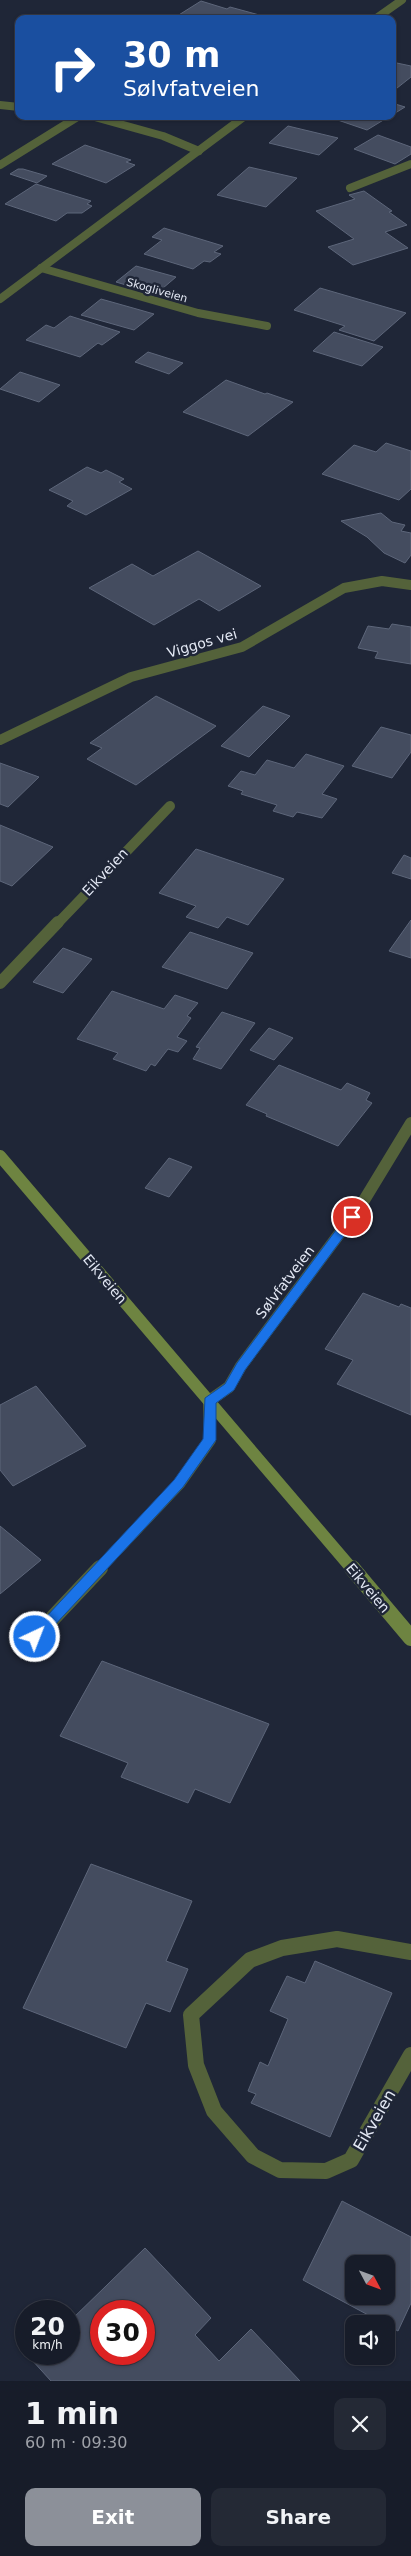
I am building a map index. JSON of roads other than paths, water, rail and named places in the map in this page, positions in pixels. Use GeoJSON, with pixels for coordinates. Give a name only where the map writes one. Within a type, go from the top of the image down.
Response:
{"type":"FeatureCollection","features":[{"type":"Feature","properties":{"kind":"main road","name":"Eikveien"},"geometry":{"type":"LineString","coordinates":[[0,1156],[411,1638]]}},
{"type":"Feature","properties":{"kind":"street"},"geometry":{"type":"LineString","coordinates":[[381,15],[402,0]]}},
{"type":"Feature","properties":{"kind":"street"},"geometry":{"type":"LineString","coordinates":[[0,105],[15,107]]}},
{"type":"Feature","properties":{"kind":"street"},"geometry":{"type":"LineString","coordinates":[[0,165],[73,120]]}},
{"type":"Feature","properties":{"kind":"street"},"geometry":{"type":"LineString","coordinates":[[105,120],[163,136],[199,151]]}},
{"type":"Feature","properties":{"kind":"street"},"geometry":{"type":"LineString","coordinates":[[0,299],[240,120]]}},
{"type":"Feature","properties":{"kind":"street"},"geometry":{"type":"LineString","coordinates":[[350,188],[411,164]]}},
{"type":"Feature","properties":{"kind":"street","name":"Skogliveien"},"geometry":{"type":"LineString","coordinates":[[42,268],[198,313],[267,326]]}},
{"type":"Feature","properties":{"kind":"street","name":"Viggos vei"},"geometry":{"type":"LineString","coordinates":[[0,740],[130,677],[242,647],[344,588],[382,581],[411,585]]}},
{"type":"Feature","properties":{"kind":"street","name":"Eikveien"},"geometry":{"type":"LineString","coordinates":[[0,984],[170,806]]}},
{"type":"Feature","properties":{"kind":"street","name":"Sølvfatveien"},"geometry":{"type":"LineString","coordinates":[[209,1401],[229,1387],[241,1366],[363,1202],[411,1123]]}},
{"type":"Feature","properties":{"kind":"street"},"geometry":{"type":"LineString","coordinates":[[35,1637],[179,1484],[210,1440],[209,1401]]}},
{"type":"Feature","properties":{"kind":"street","name":"Eikveien"},"geometry":{"type":"LineString","coordinates":[[411,1952],[337,1939],[282,1948],[250,1960],[191,2015],[196,2065],[214,2111],[253,2156],[280,2170],[326,2171],[351,2160],[411,2055]]}}]}
